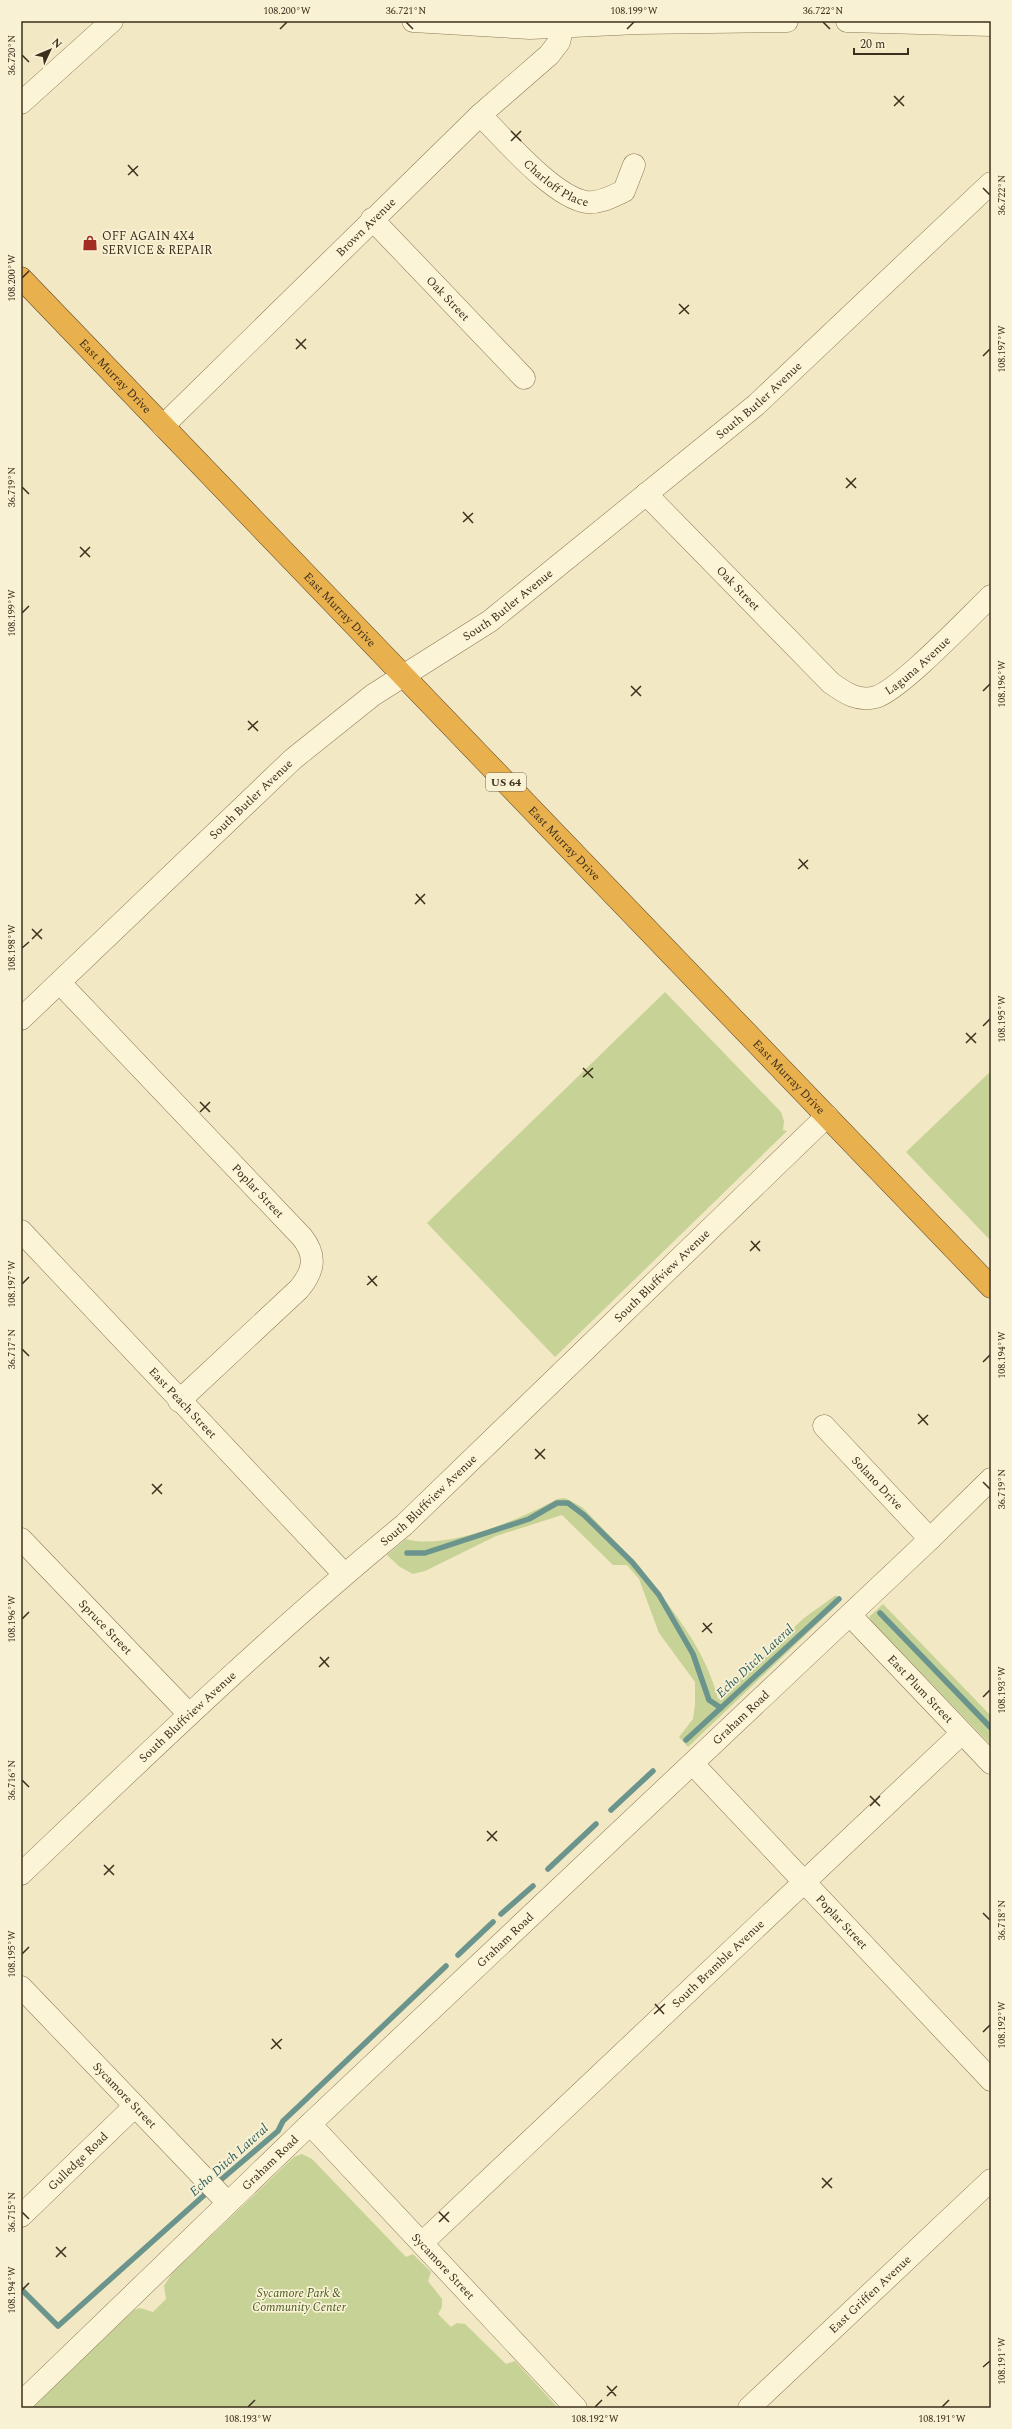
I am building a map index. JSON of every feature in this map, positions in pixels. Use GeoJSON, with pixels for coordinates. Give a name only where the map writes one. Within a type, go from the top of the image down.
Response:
{"type":"FeatureCollection","features":[{"type":"Feature","properties":{"kind":"highway","name":"East Murray Drive"},"geometry":{"type":"LineString","coordinates":[[21,278],[991,1287]]}},
{"type":"Feature","properties":{"kind":"street"},"geometry":{"type":"LineString","coordinates":[[21,103],[112,21]]}},
{"type":"Feature","properties":{"kind":"street"},"geometry":{"type":"LineString","coordinates":[[413,21],[493,27],[787,21]]}},
{"type":"Feature","properties":{"kind":"street"},"geometry":{"type":"LineString","coordinates":[[847,21],[991,25]]}},
{"type":"Feature","properties":{"kind":"street","name":"Brown Avenue"},"geometry":{"type":"LineString","coordinates":[[163,426],[372,219],[480,115],[549,55],[558,42],[563,26]]}},
{"type":"Feature","properties":{"kind":"street","name":"Charloff Place"},"geometry":{"type":"LineString","coordinates":[[480,115],[546,180],[565,194],[587,202],[606,200],[624,191],[634,165]]}},
{"type":"Feature","properties":{"kind":"street","name":"South Butler Avenue"},"geometry":{"type":"LineString","coordinates":[[21,1019],[293,759],[373,695],[490,621],[756,405],[991,183]]}},
{"type":"Feature","properties":{"kind":"street","name":"Oak Street"},"geometry":{"type":"LineString","coordinates":[[372,219],[524,378]]}},
{"type":"Feature","properties":{"kind":"street","name":"Oak Street"},"geometry":{"type":"LineString","coordinates":[[646,494],[831,683]]}},
{"type":"Feature","properties":{"kind":"street","name":"Laguna Avenue"},"geometry":{"type":"LineString","coordinates":[[831,683],[851,697],[876,697],[898,684],[991,596]]}},
{"type":"Feature","properties":{"kind":"street","name":"Poplar Street"},"geometry":{"type":"LineString","coordinates":[[60,983],[302,1237],[312,1254],[313,1263],[310,1274],[299,1289],[180,1401]]}},
{"type":"Feature","properties":{"kind":"street","name":"South Bluffview Avenue"},"geometry":{"type":"LineString","coordinates":[[21,1874],[189,1714],[344,1574],[404,1525],[827,1116]]}},
{"type":"Feature","properties":{"kind":"street","name":"East Peach Street"},"geometry":{"type":"LineString","coordinates":[[21,1231],[344,1574]]}},
{"type":"Feature","properties":{"kind":"street","name":"Solano Drive"},"geometry":{"type":"LineString","coordinates":[[824,1426],[930,1539]]}},
{"type":"Feature","properties":{"kind":"street","name":"Graham Road"},"geometry":{"type":"LineString","coordinates":[[21,2403],[310,2124],[693,1764],[930,1539],[991,1479]]}},
{"type":"Feature","properties":{"kind":"street","name":"Spruce Street"},"geometry":{"type":"LineString","coordinates":[[21,1540],[189,1714]]}},
{"type":"Feature","properties":{"kind":"street","name":"East Plum Street"},"geometry":{"type":"LineString","coordinates":[[850,1614],[991,1763]]}},
{"type":"Feature","properties":{"kind":"street","name":"South Bramble Avenue"},"geometry":{"type":"LineString","coordinates":[[422,2243],[962,1732]]}},
{"type":"Feature","properties":{"kind":"street","name":"Poplar Street"},"geometry":{"type":"LineString","coordinates":[[693,1764],[991,2080]]}},
{"type":"Feature","properties":{"kind":"street","name":"Sycamore Street"},"geometry":{"type":"LineString","coordinates":[[21,1987],[228,2203]]}},
{"type":"Feature","properties":{"kind":"street","name":"Gulledge Road"},"geometry":{"type":"LineString","coordinates":[[21,2216],[135,2106]]}},
{"type":"Feature","properties":{"kind":"street","name":"Sycamore Street"},"geometry":{"type":"LineString","coordinates":[[310,2124],[576,2408]]}},
{"type":"Feature","properties":{"kind":"street","name":"East Griffen Avenue"},"geometry":{"type":"LineString","coordinates":[[749,2408],[991,2180]]}},
{"type":"Feature","properties":{"kind":"green space"},"geometry":{"type":"Polygon","coordinates":[[[665,992],[781,1112],[784,1121],[783,1130],[787,1131],[555,1357],[427,1223],[665,992]]]}},
{"type":"Feature","properties":{"kind":"green space"},"geometry":{"type":"Polygon","coordinates":[[[991,1071],[991,1241],[906,1152],[991,1071]]]}},
{"type":"Feature","properties":{"kind":"green space"},"geometry":{"type":"Polygon","coordinates":[[[565,1498],[582,1507],[640,1567],[696,1646],[709,1671],[718,1699],[804,1618],[836,1595],[839,1603],[688,1747],[679,1737],[693,1719],[695,1705],[695,1682],[659,1633],[639,1579],[627,1565],[613,1565],[562,1515],[496,1536],[425,1571],[413,1574],[400,1567],[387,1555],[406,1539],[422,1542],[441,1541],[462,1537],[504,1524],[557,1499],[565,1498]]]}},
{"type":"Feature","properties":{"kind":"green space"},"geometry":{"type":"Polygon","coordinates":[[[883,1604],[991,1716],[991,1745],[872,1622],[869,1617],[883,1604]]]}},
{"type":"Feature","properties":{"kind":"green space","name":"Sycamore Park & Community Center"},"geometry":{"type":"Polygon","coordinates":[[[302,2154],[312,2159],[406,2257],[413,2254],[431,2272],[428,2281],[442,2299],[442,2307],[438,2314],[451,2327],[457,2323],[465,2324],[506,2364],[515,2361],[558,2408],[31,2408],[134,2310],[140,2308],[153,2312],[166,2299],[164,2286],[172,2273],[294,2157],[302,2154]]]}},
{"type":"Feature","properties":{"kind":"waterway"},"geometry":{"type":"LineString","coordinates":[[407,1553],[425,1553],[529,1519],[557,1503],[568,1503],[584,1515],[632,1562],[659,1595],[693,1654],[709,1700],[721,1708]]}},
{"type":"Feature","properties":{"kind":"waterway","name":"Echo Ditch Lateral"},"geometry":{"type":"LineString","coordinates":[[686,1740],[839,1599]]}},
{"type":"Feature","properties":{"kind":"waterway","name":"Echo Ditch Lateral"},"geometry":{"type":"LineString","coordinates":[[880,1613],[991,1728]]}},
{"type":"Feature","properties":{"kind":"waterway","name":"Echo Ditch Lateral"},"geometry":{"type":"LineString","coordinates":[[611,1810],[653,1771]]}},
{"type":"Feature","properties":{"kind":"waterway","name":"Echo Ditch Lateral"},"geometry":{"type":"LineString","coordinates":[[548,1869],[596,1824]]}},
{"type":"Feature","properties":{"kind":"waterway","name":"Echo Ditch Lateral"},"geometry":{"type":"LineString","coordinates":[[501,1914],[533,1886]]}},
{"type":"Feature","properties":{"kind":"waterway","name":"Echo Ditch Lateral"},"geometry":{"type":"LineString","coordinates":[[458,1955],[493,1922]]}},
{"type":"Feature","properties":{"kind":"waterway","name":"Echo Ditch Lateral"},"geometry":{"type":"LineString","coordinates":[[216,2184],[278,2131],[283,2121],[446,1966]]}},
{"type":"Feature","properties":{"kind":"waterway","name":"Echo Ditch Lateral"},"geometry":{"type":"LineString","coordinates":[[21,2289],[58,2326],[210,2190]]}},
{"type":"Feature","properties":{"kind":"place","name":"OFF AGAIN 4X4 SERVICE & REPAIR"},"geometry":{"type":"Point","coordinates":[90,243]}}]}
